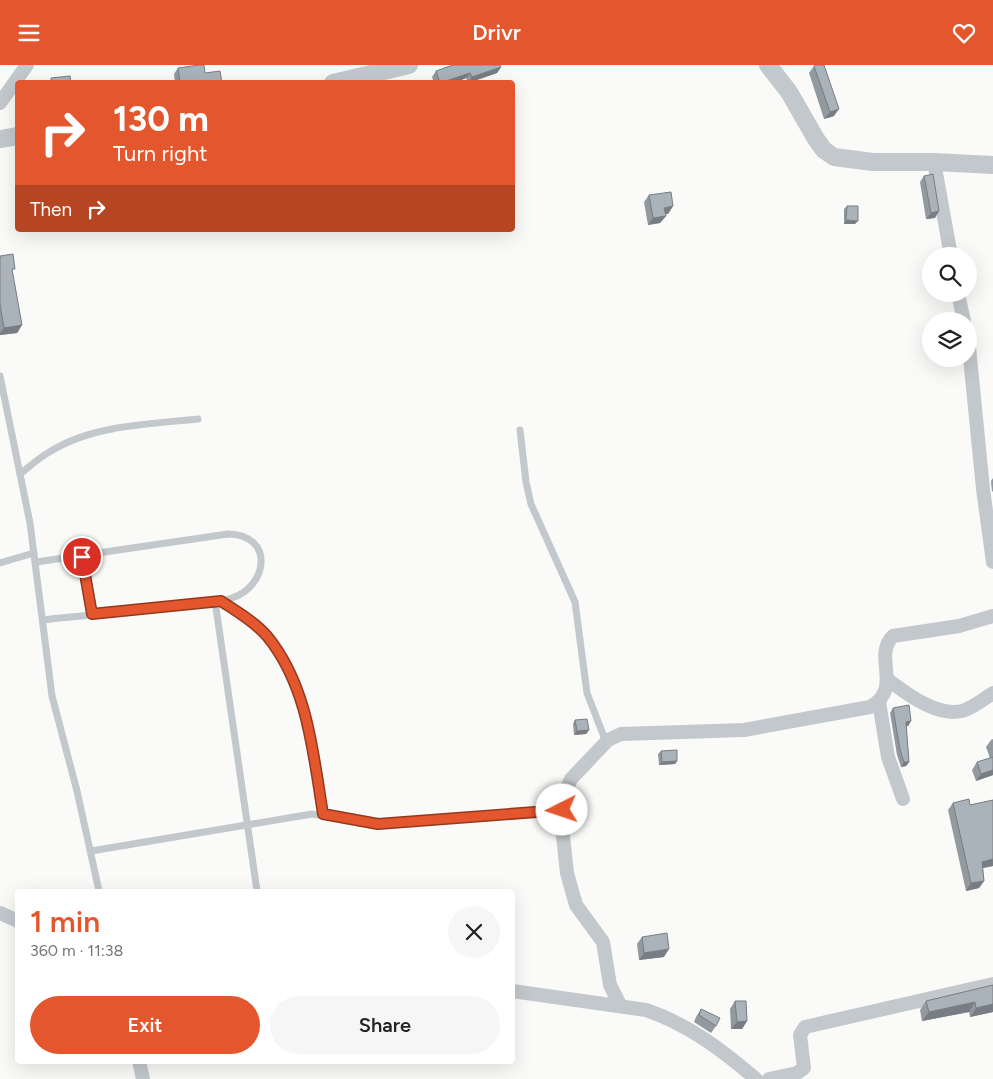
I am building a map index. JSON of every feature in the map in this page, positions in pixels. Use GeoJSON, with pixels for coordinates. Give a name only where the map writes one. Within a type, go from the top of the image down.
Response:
{"type":"FeatureCollection","features":[{"type":"Feature","properties":{"kind":"street"},"geometry":{"type":"LineString","coordinates":[[16,80],[27,65]]}},
{"type":"Feature","properties":{"kind":"street"},"geometry":{"type":"LineString","coordinates":[[346,80],[409,65]]}},
{"type":"Feature","properties":{"kind":"street"},"geometry":{"type":"LineString","coordinates":[[768,65],[789,92],[816,139],[834,157],[873,163],[934,162],[993,165]]}},
{"type":"Feature","properties":{"kind":"street"},"geometry":{"type":"LineString","coordinates":[[0,103],[15,82]]}},
{"type":"Feature","properties":{"kind":"street"},"geometry":{"type":"LineString","coordinates":[[0,139],[15,136]]}},
{"type":"Feature","properties":{"kind":"street"},"geometry":{"type":"LineString","coordinates":[[934,162],[949,247]]}},
{"type":"Feature","properties":{"kind":"street"},"geometry":{"type":"LineString","coordinates":[[971,367],[982,481],[993,562]]}},
{"type":"Feature","properties":{"kind":"street"},"geometry":{"type":"LineString","coordinates":[[620,1005],[610,985],[602,942],[583,916],[572,894],[567,873],[562,810],[571,779],[606,743],[613,737],[621,734],[744,730],[860,710],[879,702],[884,695],[887,679],[886,647],[893,636],[959,626],[993,616]]}},
{"type":"Feature","properties":{"kind":"street"},"geometry":{"type":"LineString","coordinates":[[887,679],[906,693],[926,704],[952,712],[963,711],[993,693]]}},
{"type":"Feature","properties":{"kind":"street"},"geometry":{"type":"LineString","coordinates":[[879,702],[888,757],[903,799]]}},
{"type":"Feature","properties":{"kind":"street"},"geometry":{"type":"LineString","coordinates":[[0,913],[15,920]]}},
{"type":"Feature","properties":{"kind":"street"},"geometry":{"type":"LineString","coordinates":[[768,1079],[797,1073],[804,1067],[800,1035],[805,1027],[993,984]]}},
{"type":"Feature","properties":{"kind":"street"},"geometry":{"type":"LineString","coordinates":[[515,991],[620,1005],[664,1016],[692,1030],[756,1079]]}},
{"type":"Feature","properties":{"kind":"street"},"geometry":{"type":"LineString","coordinates":[[140,1064],[143,1079]]}},
{"type":"Feature","properties":{"kind":"lane"},"geometry":{"type":"LineString","coordinates":[[0,376],[36,562],[52,696],[91,851],[99,889]]}},
{"type":"Feature","properties":{"kind":"lane"},"geometry":{"type":"LineString","coordinates":[[20,474],[51,450],[90,435],[135,426],[198,419]]}},
{"type":"Feature","properties":{"kind":"lane"},"geometry":{"type":"LineString","coordinates":[[520,430],[526,482],[531,505],[575,602],[587,693],[606,743]]}},
{"type":"Feature","properties":{"kind":"lane"},"geometry":{"type":"LineString","coordinates":[[36,562],[82,557],[217,535],[239,534],[248,537],[259,548],[262,558],[259,573],[251,586],[243,593],[218,601],[170,608],[43,620]]}},
{"type":"Feature","properties":{"kind":"lane"},"geometry":{"type":"LineString","coordinates":[[0,563],[34,553]]}},
{"type":"Feature","properties":{"kind":"lane"},"geometry":{"type":"LineString","coordinates":[[82,557],[92,614]]}},
{"type":"Feature","properties":{"kind":"lane"},"geometry":{"type":"LineString","coordinates":[[218,601],[266,635],[281,656],[299,695],[309,723],[323,814]]}},
{"type":"Feature","properties":{"kind":"lane"},"geometry":{"type":"LineString","coordinates":[[218,601],[257,889]]}},
{"type":"Feature","properties":{"kind":"lane"},"geometry":{"type":"LineString","coordinates":[[91,851],[312,814],[323,814],[378,824],[562,810]]}},
{"type":"Feature","properties":{"kind":"building"},"geometry":{"type":"Polygon","coordinates":[[[204,65],[205,73],[220,71],[222,80],[180,80],[178,68],[204,65]]]}},
{"type":"Feature","properties":{"kind":"building"},"geometry":{"type":"Polygon","coordinates":[[[453,65],[500,65],[501,67],[472,77],[470,73],[449,80],[439,80],[436,71],[453,65]]]}},
{"type":"Feature","properties":{"kind":"building"},"geometry":{"type":"Polygon","coordinates":[[[824,65],[839,109],[830,112],[814,66],[824,65]]]}},
{"type":"Feature","properties":{"kind":"building"},"geometry":{"type":"Polygon","coordinates":[[[70,76],[71,80],[51,80],[51,78],[70,76]]]}},
{"type":"Feature","properties":{"kind":"building"},"geometry":{"type":"Polygon","coordinates":[[[933,174],[939,211],[931,213],[924,176],[933,174]]]}},
{"type":"Feature","properties":{"kind":"building"},"geometry":{"type":"Polygon","coordinates":[[[671,192],[673,206],[664,208],[666,216],[653,218],[649,195],[671,192]]]}},
{"type":"Feature","properties":{"kind":"building"},"geometry":{"type":"Polygon","coordinates":[[[847,206],[858,206],[858,221],[846,220],[847,206]]]}},
{"type":"Feature","properties":{"kind":"building"},"geometry":{"type":"Polygon","coordinates":[[[13,254],[15,269],[12,269],[22,325],[4,328],[0,304],[0,256],[13,254]]]}},
{"type":"Feature","properties":{"kind":"building"},"geometry":{"type":"Polygon","coordinates":[[[909,705],[911,721],[906,722],[909,762],[904,762],[900,750],[893,708],[909,705]]]}},
{"type":"Feature","properties":{"kind":"building"},"geometry":{"type":"Polygon","coordinates":[[[587,719],[589,730],[577,731],[575,720],[587,719]]]}},
{"type":"Feature","properties":{"kind":"building"},"geometry":{"type":"Polygon","coordinates":[[[677,750],[677,761],[662,762],[661,751],[677,750]]]}},
{"type":"Feature","properties":{"kind":"building"},"geometry":{"type":"Polygon","coordinates":[[[993,757],[993,770],[981,774],[977,762],[993,757]]]}},
{"type":"Feature","properties":{"kind":"building"},"geometry":{"type":"Polygon","coordinates":[[[969,799],[970,805],[993,800],[993,859],[982,862],[984,881],[971,883],[953,803],[969,799]]]}},
{"type":"Feature","properties":{"kind":"building"},"geometry":{"type":"Polygon","coordinates":[[[667,933],[669,949],[644,953],[642,937],[667,933]]]}},
{"type":"Feature","properties":{"kind":"building"},"geometry":{"type":"Polygon","coordinates":[[[993,985],[993,1004],[976,1008],[975,1002],[929,1012],[926,1001],[993,985]]]}},
{"type":"Feature","properties":{"kind":"building"},"geometry":{"type":"Polygon","coordinates":[[[735,1001],[746,1001],[747,1021],[737,1022],[735,1001]]]}},
{"type":"Feature","properties":{"kind":"building"},"geometry":{"type":"Polygon","coordinates":[[[701,1009],[720,1018],[716,1026],[699,1015],[701,1009]]]}},
{"type":"Feature","properties":{"kind":"route"},"geometry":{"type":"LineString","coordinates":[[82,557],[92,614],[142,611],[221,601],[266,635],[281,656],[299,695],[309,723],[323,814],[352,821],[378,824],[562,810]]}}]}
